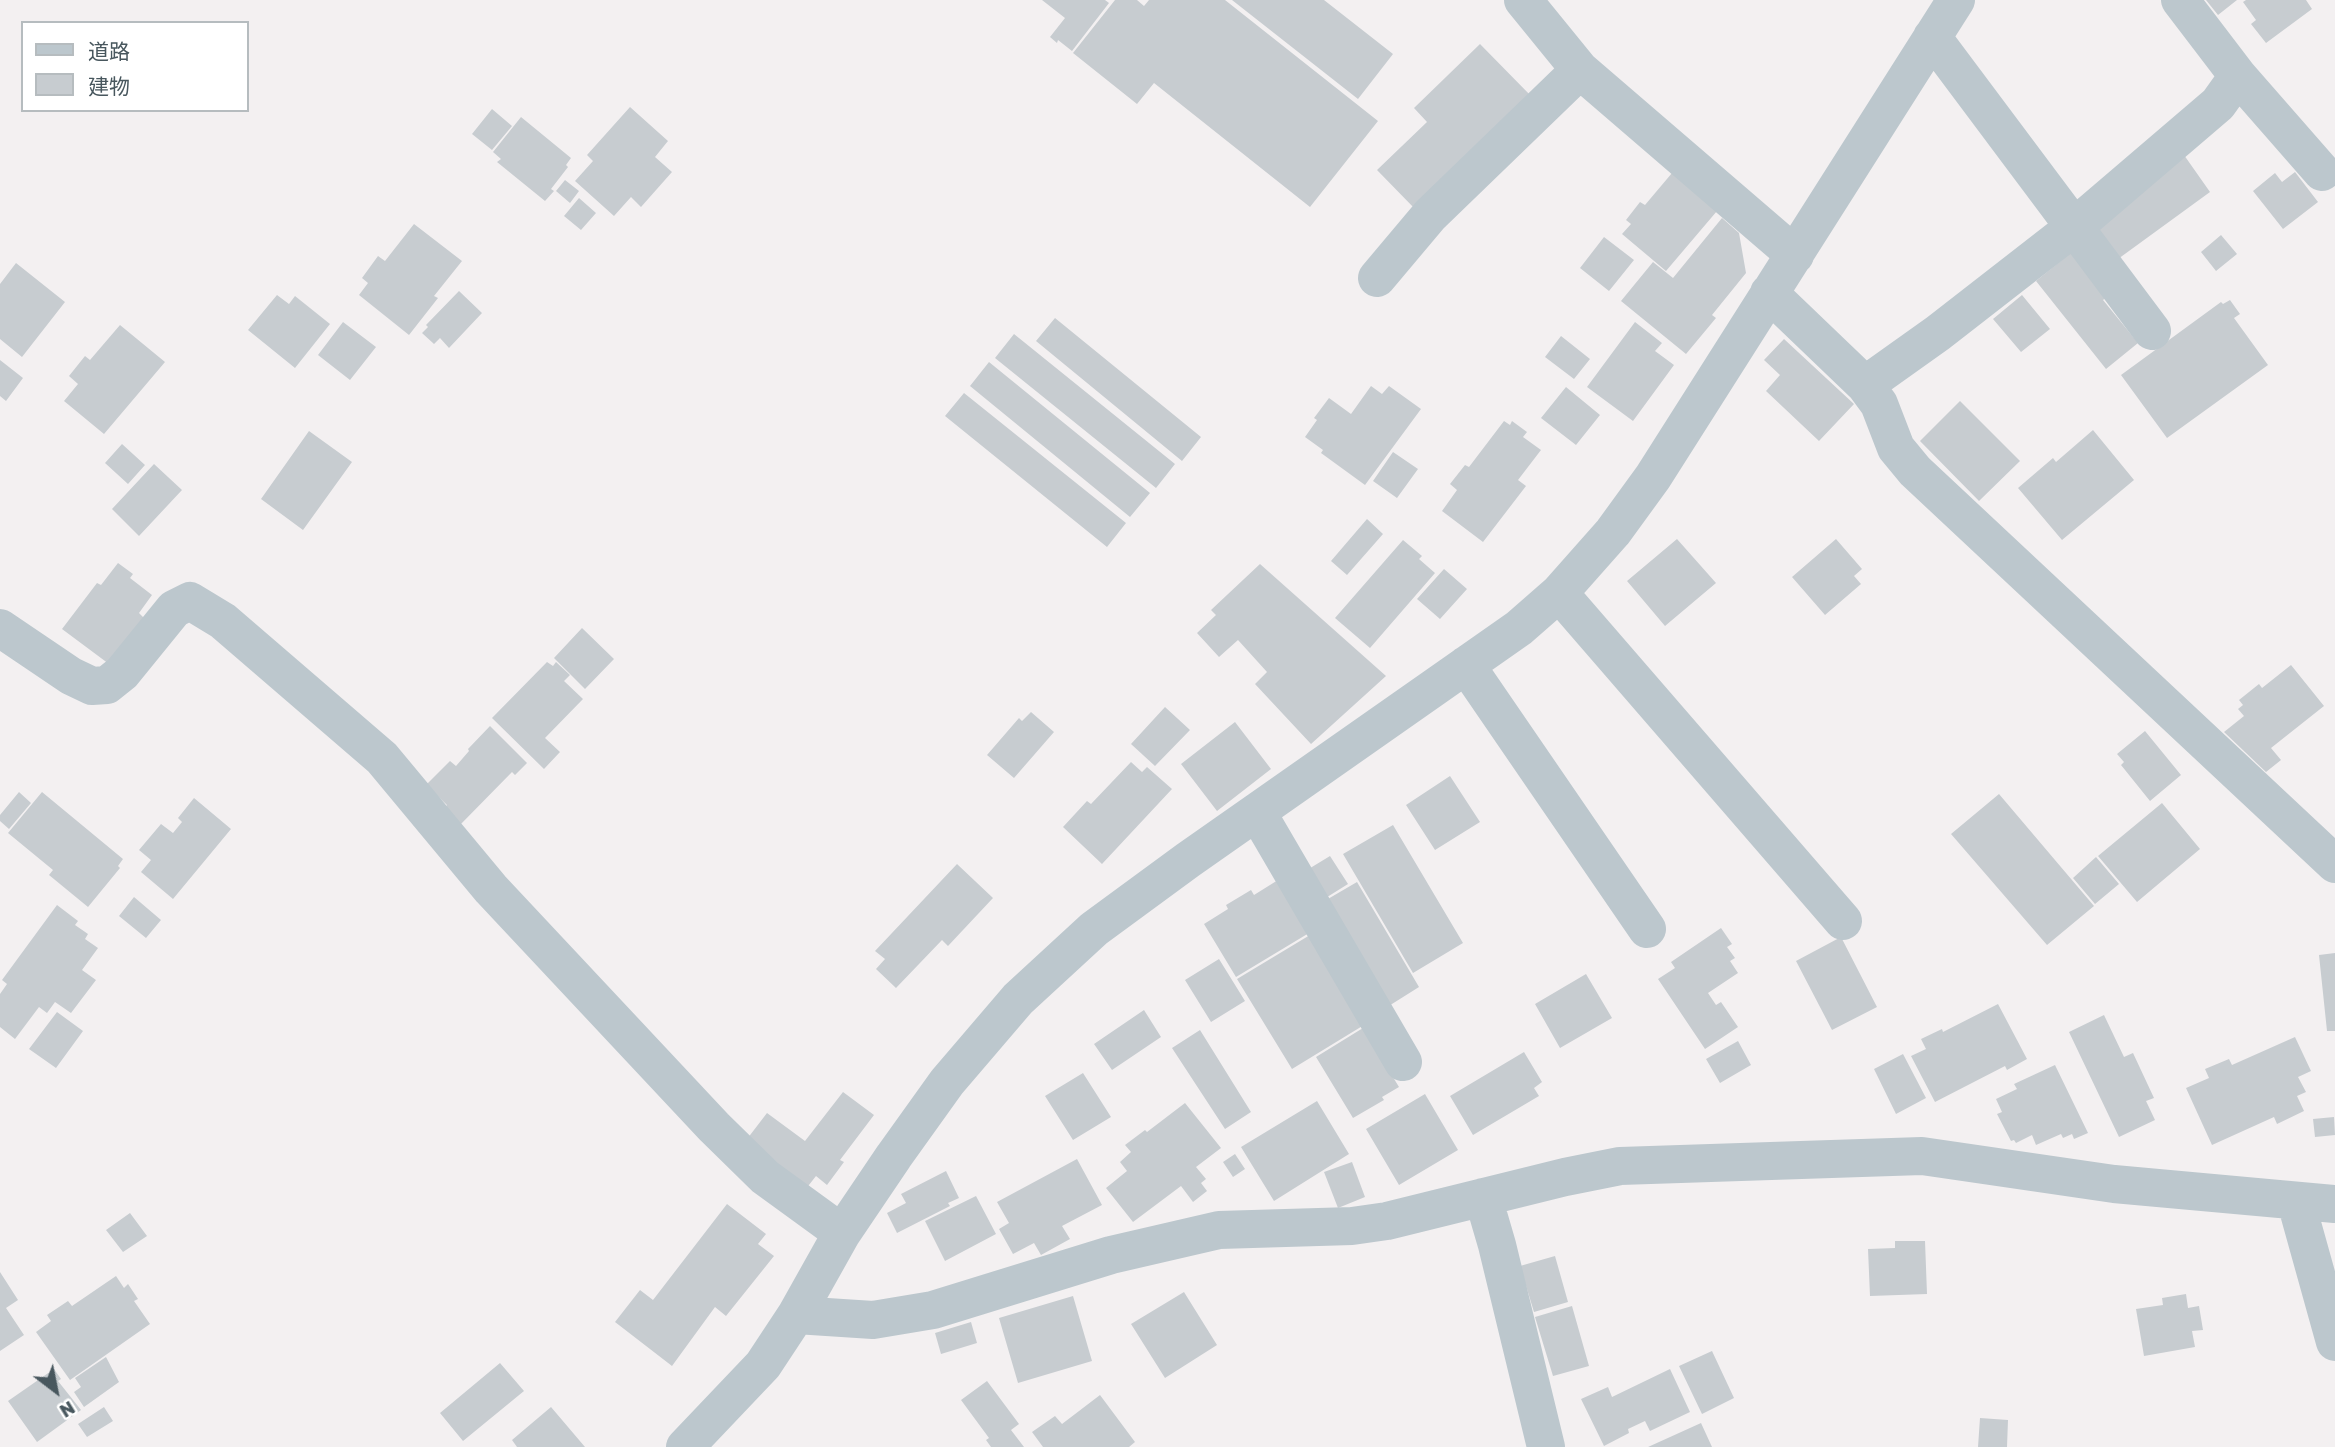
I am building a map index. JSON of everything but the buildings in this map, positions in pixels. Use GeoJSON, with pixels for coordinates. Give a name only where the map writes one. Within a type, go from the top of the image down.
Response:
{"type":"FeatureCollection","features":[{"type":"Feature","properties":{"kind":"street"},"geometry":{"type":"LineString","coordinates":[[1523,0],[1580,70],[1795,255]]}},
{"type":"Feature","properties":{"kind":"street"},"geometry":{"type":"LineString","coordinates":[[685,1447],[763,1365],[796,1315],[842,1233],[894,1156],[947,1082],[1018,999],[1094,929],[1188,860],[1520,628],[1559,593],[1613,532],[1653,477],[1956,0]]}},
{"type":"Feature","properties":{"kind":"street"},"geometry":{"type":"LineString","coordinates":[[2179,0],[2238,76],[2322,172]]}},
{"type":"Feature","properties":{"kind":"street"},"geometry":{"type":"LineString","coordinates":[[1932,37],[2152,331]]}},
{"type":"Feature","properties":{"kind":"street"},"geometry":{"type":"LineString","coordinates":[[1377,278],[1430,215],[1580,70]]}},
{"type":"Feature","properties":{"kind":"street"},"geometry":{"type":"LineString","coordinates":[[1865,385],[1938,333],[2073,228],[2218,104],[2238,76]]}},
{"type":"Feature","properties":{"kind":"street"},"geometry":{"type":"LineString","coordinates":[[1769,293],[1865,385],[1879,404],[1896,449],[1914,471],[2335,864]]}},
{"type":"Feature","properties":{"kind":"street"},"geometry":{"type":"LineString","coordinates":[[1559,593],[1843,921]]}},
{"type":"Feature","properties":{"kind":"street"},"geometry":{"type":"LineString","coordinates":[[0,628],[71,676],[92,686],[107,685],[122,673],[174,609],[190,601],[223,621],[382,758],[491,889],[714,1127],[765,1177],[842,1233]]}},
{"type":"Feature","properties":{"kind":"street"},"geometry":{"type":"LineString","coordinates":[[1466,665],[1647,929]]}},
{"type":"Feature","properties":{"kind":"street"},"geometry":{"type":"LineString","coordinates":[[1257,812],[1403,1062]]}},
{"type":"Feature","properties":{"kind":"street"},"geometry":{"type":"LineString","coordinates":[[796,1315],[873,1320],[933,1310],[1111,1255],[1219,1230],[1352,1226],[1387,1221],[1620,1166],[1922,1156],[2114,1184],[2335,1204]]}},
{"type":"Feature","properties":{"kind":"street"},"geometry":{"type":"LineString","coordinates":[[1483,1198],[1546,1447]]}},
{"type":"Feature","properties":{"kind":"street"},"geometry":{"type":"LineString","coordinates":[[2296,1202],[2335,1342]]}}]}
